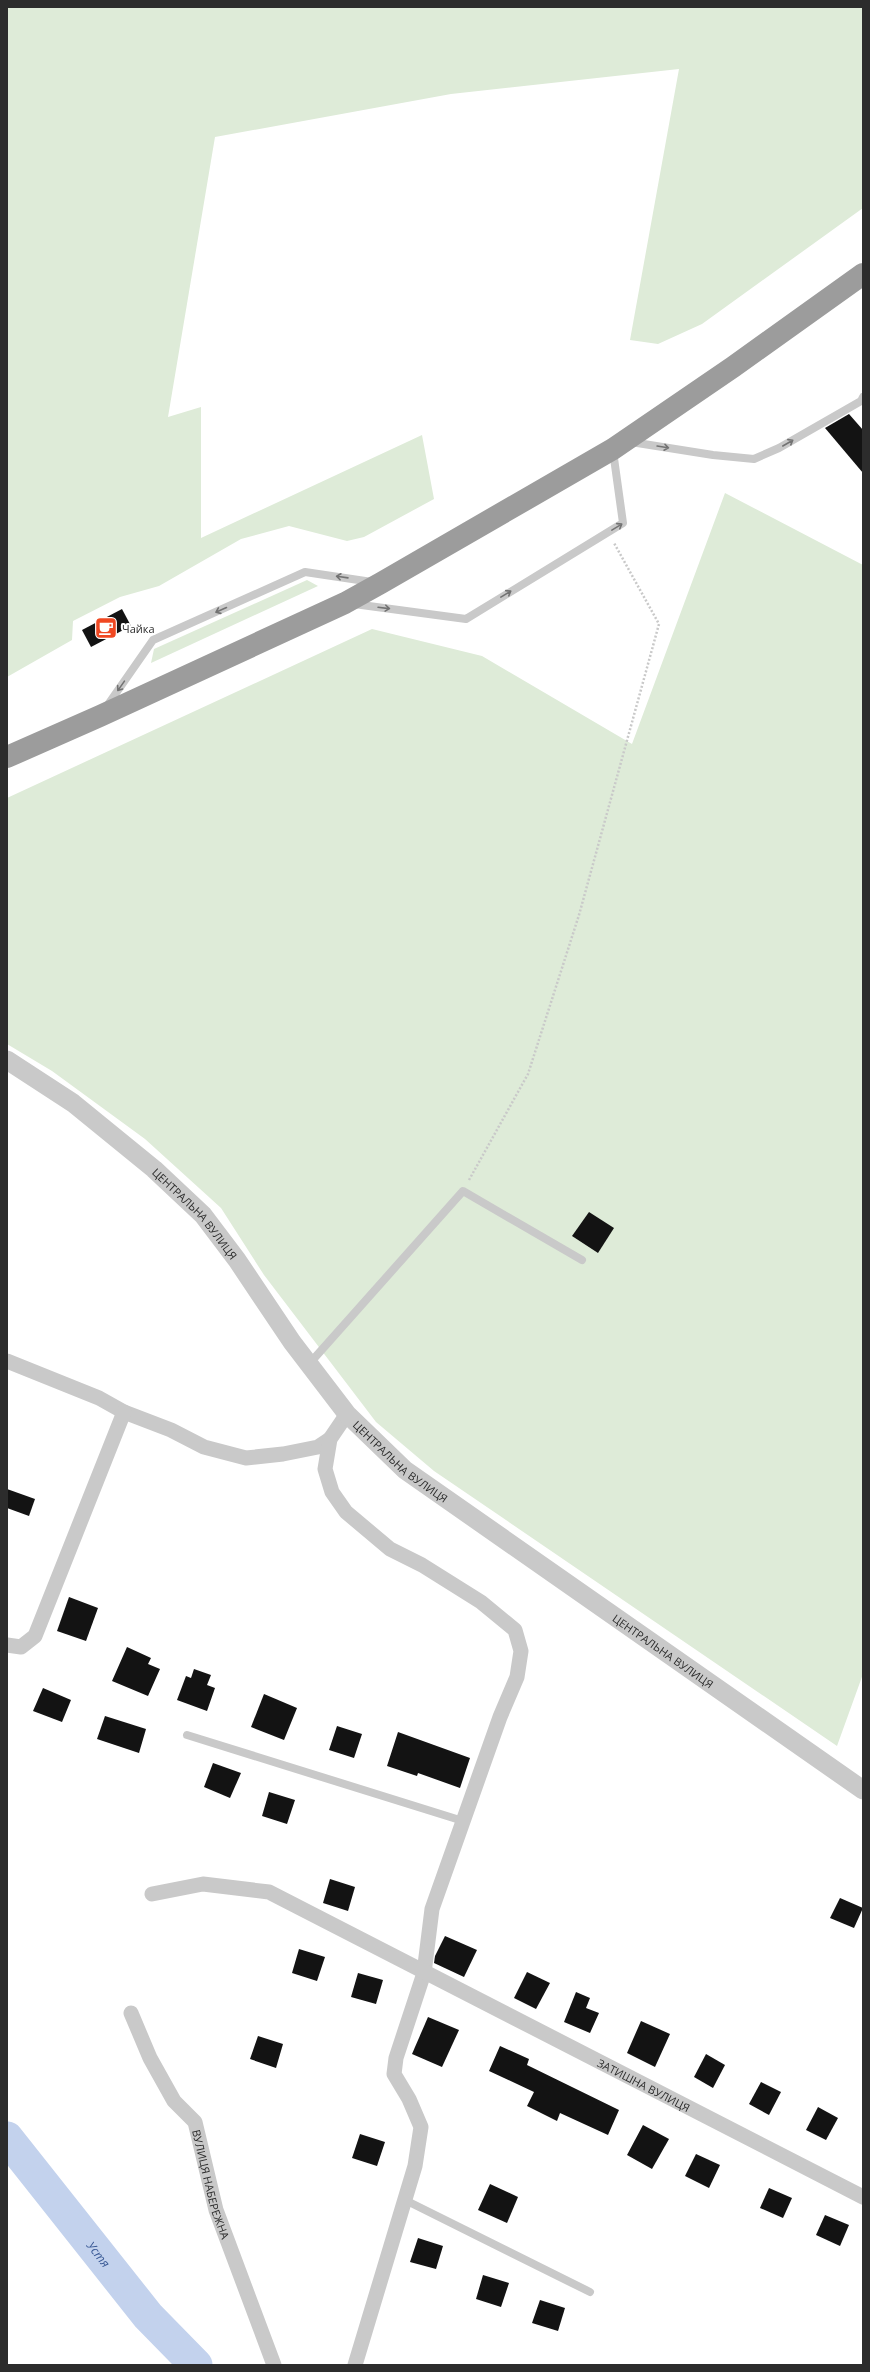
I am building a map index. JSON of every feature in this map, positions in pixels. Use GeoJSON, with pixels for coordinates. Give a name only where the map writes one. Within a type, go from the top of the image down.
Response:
{"type":"FeatureCollection","features":[{"type":"Feature","properties":{"kind":"highway"},"geometry":{"type":"LineString","coordinates":[[7,757],[100,716],[345,603],[381,583],[618,445],[863,274]]}},
{"type":"Feature","properties":{"kind":"street","name":"ЦЕНТРАЛЬНА ВУЛИЦЯ"},"geometry":{"type":"LineString","coordinates":[[7,1060],[78,1108],[154,1169],[203,1215],[237,1260],[292,1342],[310,1363],[347,1414],[405,1470],[863,1790]]}},
{"type":"Feature","properties":{"kind":"street"},"geometry":{"type":"LineString","coordinates":[[7,1361],[99,1398],[124,1412],[171,1430],[204,1447],[246,1458],[283,1454],[318,1447],[330,1439],[347,1414]]}},
{"type":"Feature","properties":{"kind":"street"},"geometry":{"type":"LineString","coordinates":[[7,1645],[21,1647],[35,1636],[124,1412]]}},
{"type":"Feature","properties":{"kind":"street"},"geometry":{"type":"LineString","coordinates":[[330,1439],[325,1468],[332,1492],[346,1512],[390,1549],[422,1566],[481,1602],[515,1630],[521,1651],[517,1677],[432,1909],[424,1973],[396,2058],[394,2074],[409,2099],[421,2127],[415,2166],[355,2365]]}},
{"type":"Feature","properties":{"kind":"street","name":"ЗАТИШНА ВУЛИЦЯ"},"geometry":{"type":"LineString","coordinates":[[152,1894],[203,1884],[269,1892],[424,1973],[863,2197]]}},
{"type":"Feature","properties":{"kind":"street","name":"ВУЛИЦЯ НАБЕРЕЖНА"},"geometry":{"type":"LineString","coordinates":[[131,2013],[150,2058],[174,2101],[196,2122],[216,2210],[274,2365]]}},
{"type":"Feature","properties":{"kind":"lane"},"geometry":{"type":"LineString","coordinates":[[345,603],[466,618],[623,523],[618,445],[754,459],[779,448],[861,401],[863,397]]}},
{"type":"Feature","properties":{"kind":"lane"},"geometry":{"type":"LineString","coordinates":[[100,716],[153,640],[305,572],[381,583]]}},
{"type":"Feature","properties":{"kind":"lane"},"geometry":{"type":"LineString","coordinates":[[310,1363],[463,1191],[582,1260]]}},
{"type":"Feature","properties":{"kind":"lane"},"geometry":{"type":"LineString","coordinates":[[187,1735],[464,1821]]}},
{"type":"Feature","properties":{"kind":"lane"},"geometry":{"type":"LineString","coordinates":[[405,2200],[590,2292]]}},
{"type":"Feature","properties":{"kind":"path"},"geometry":{"type":"LineString","coordinates":[[463,1191],[528,1074],[579,915],[659,624],[608,532]]}},
{"type":"Feature","properties":{"kind":"green space"},"geometry":{"type":"Polygon","coordinates":[[[7,7],[863,7],[863,208],[702,324],[658,344],[630,340],[679,69],[451,94],[215,137],[168,417],[201,407],[201,538],[422,435],[434,499],[364,537],[347,541],[289,526],[241,539],[159,586],[120,597],[73,621],[72,640],[7,677],[7,7]]]}},
{"type":"Feature","properties":{"kind":"green space"},"geometry":{"type":"Polygon","coordinates":[[[725,493],[863,565],[863,1674],[837,1746],[434,1471],[376,1422],[264,1275],[221,1208],[145,1139],[52,1071],[7,1044],[7,798],[372,629],[482,656],[632,744],[725,493]]]}},
{"type":"Feature","properties":{"kind":"green space"},"geometry":{"type":"Polygon","coordinates":[[[307,580],[318,586],[151,663],[154,649],[307,580]]]}},
{"type":"Feature","properties":{"kind":"building"},"geometry":{"type":"Polygon","coordinates":[[[849,414],[863,430],[863,473],[825,428],[849,414]]]}},
{"type":"Feature","properties":{"kind":"building","name":"Чайка"},"geometry":{"type":"Polygon","coordinates":[[[122,609],[131,626],[91,647],[82,630],[122,609]]]}},
{"type":"Feature","properties":{"kind":"building"},"geometry":{"type":"Polygon","coordinates":[[[589,1212],[614,1228],[598,1253],[572,1236],[589,1212]]]}},
{"type":"Feature","properties":{"kind":"building"},"geometry":{"type":"Polygon","coordinates":[[[7,1489],[35,1499],[29,1516],[7,1508],[7,1489]]]}},
{"type":"Feature","properties":{"kind":"building"},"geometry":{"type":"Polygon","coordinates":[[[69,1597],[98,1608],[86,1641],[57,1631],[69,1597]]]}},
{"type":"Feature","properties":{"kind":"building"},"geometry":{"type":"Polygon","coordinates":[[[127,1647],[151,1658],[148,1664],[160,1669],[148,1696],[112,1681],[127,1647]]]}},
{"type":"Feature","properties":{"kind":"building"},"geometry":{"type":"Polygon","coordinates":[[[194,1669],[211,1675],[207,1685],[215,1688],[207,1711],[177,1700],[186,1676],[191,1678],[194,1669]]]}},
{"type":"Feature","properties":{"kind":"building"},"geometry":{"type":"Polygon","coordinates":[[[43,1688],[71,1700],[62,1722],[33,1711],[43,1688]]]}},
{"type":"Feature","properties":{"kind":"building"},"geometry":{"type":"Polygon","coordinates":[[[264,1694],[297,1708],[284,1740],[251,1727],[264,1694]]]}},
{"type":"Feature","properties":{"kind":"building"},"geometry":{"type":"Polygon","coordinates":[[[105,1716],[146,1729],[139,1753],[97,1739],[105,1716]]]}},
{"type":"Feature","properties":{"kind":"building"},"geometry":{"type":"Polygon","coordinates":[[[337,1726],[362,1734],[354,1758],[329,1750],[337,1726]]]}},
{"type":"Feature","properties":{"kind":"building"},"geometry":{"type":"Polygon","coordinates":[[[398,1732],[470,1758],[460,1788],[418,1773],[417,1776],[387,1766],[398,1732]]]}},
{"type":"Feature","properties":{"kind":"building"},"geometry":{"type":"Polygon","coordinates":[[[213,1763],[241,1773],[230,1798],[204,1787],[213,1763]]]}},
{"type":"Feature","properties":{"kind":"building"},"geometry":{"type":"Polygon","coordinates":[[[269,1792],[295,1800],[287,1824],[262,1816],[269,1792]]]}},
{"type":"Feature","properties":{"kind":"building"},"geometry":{"type":"Polygon","coordinates":[[[330,1879],[355,1887],[348,1911],[323,1903],[330,1879]]]}},
{"type":"Feature","properties":{"kind":"building"},"geometry":{"type":"Polygon","coordinates":[[[840,1898],[863,1908],[854,1928],[830,1918],[840,1898]]]}},
{"type":"Feature","properties":{"kind":"building"},"geometry":{"type":"Polygon","coordinates":[[[445,1936],[477,1950],[464,1977],[434,1963],[435,1956],[445,1936]]]}},
{"type":"Feature","properties":{"kind":"building"},"geometry":{"type":"Polygon","coordinates":[[[299,1949],[325,1957],[317,1981],[292,1973],[299,1949]]]}},
{"type":"Feature","properties":{"kind":"building"},"geometry":{"type":"Polygon","coordinates":[[[527,1972],[550,1983],[536,2009],[514,1998],[527,1972]]]}},
{"type":"Feature","properties":{"kind":"building"},"geometry":{"type":"Polygon","coordinates":[[[358,1973],[383,1980],[376,2004],[351,1997],[358,1973]]]}},
{"type":"Feature","properties":{"kind":"building"},"geometry":{"type":"Polygon","coordinates":[[[576,1992],[590,1998],[586,2008],[599,2013],[590,2033],[564,2022],[576,1992]]]}},
{"type":"Feature","properties":{"kind":"building"},"geometry":{"type":"Polygon","coordinates":[[[428,2017],[459,2030],[442,2067],[412,2054],[428,2017]]]}},
{"type":"Feature","properties":{"kind":"building"},"geometry":{"type":"Polygon","coordinates":[[[641,2021],[670,2034],[655,2067],[627,2053],[641,2021]]]}},
{"type":"Feature","properties":{"kind":"building"},"geometry":{"type":"Polygon","coordinates":[[[258,2036],[283,2044],[276,2068],[250,2059],[258,2036]]]}},
{"type":"Feature","properties":{"kind":"building"},"geometry":{"type":"Polygon","coordinates":[[[500,2046],[529,2059],[527,2065],[619,2110],[608,2135],[560,2113],[557,2121],[527,2106],[534,2092],[489,2071],[500,2046]]]}},
{"type":"Feature","properties":{"kind":"building"},"geometry":{"type":"Polygon","coordinates":[[[706,2054],[725,2065],[713,2088],[694,2077],[706,2054]]]}},
{"type":"Feature","properties":{"kind":"building"},"geometry":{"type":"Polygon","coordinates":[[[761,2082],[781,2092],[769,2115],[749,2104],[761,2082]]]}},
{"type":"Feature","properties":{"kind":"building"},"geometry":{"type":"Polygon","coordinates":[[[818,2107],[838,2118],[826,2140],[806,2130],[818,2107]]]}},
{"type":"Feature","properties":{"kind":"building"},"geometry":{"type":"Polygon","coordinates":[[[643,2125],[669,2139],[652,2169],[627,2155],[643,2125]]]}},
{"type":"Feature","properties":{"kind":"building"},"geometry":{"type":"Polygon","coordinates":[[[360,2134],[385,2142],[377,2166],[352,2158],[360,2134]]]}},
{"type":"Feature","properties":{"kind":"building"},"geometry":{"type":"Polygon","coordinates":[[[696,2154],[720,2165],[709,2188],[685,2176],[696,2154]]]}},
{"type":"Feature","properties":{"kind":"building"},"geometry":{"type":"Polygon","coordinates":[[[490,2184],[518,2197],[507,2223],[478,2210],[490,2184]]]}},
{"type":"Feature","properties":{"kind":"building"},"geometry":{"type":"Polygon","coordinates":[[[769,2188],[792,2198],[783,2218],[760,2208],[769,2188]]]}},
{"type":"Feature","properties":{"kind":"building"},"geometry":{"type":"Polygon","coordinates":[[[825,2215],[849,2225],[840,2246],[816,2235],[825,2215]]]}},
{"type":"Feature","properties":{"kind":"building"},"geometry":{"type":"Polygon","coordinates":[[[418,2238],[443,2246],[436,2269],[410,2262],[418,2238]]]}},
{"type":"Feature","properties":{"kind":"building"},"geometry":{"type":"Polygon","coordinates":[[[483,2275],[509,2283],[501,2307],[476,2299],[483,2275]]]}},
{"type":"Feature","properties":{"kind":"building"},"geometry":{"type":"Polygon","coordinates":[[[540,2300],[565,2308],[558,2331],[532,2323],[540,2300]]]}},
{"type":"Feature","properties":{"kind":"waterway","name":"Устя"},"geometry":{"type":"LineString","coordinates":[[7,2138],[148,2316],[196,2365]]}},
{"type":"Feature","properties":{"kind":"place","name":"Чайка"},"geometry":{"type":"Point","coordinates":[106,628]}}]}
